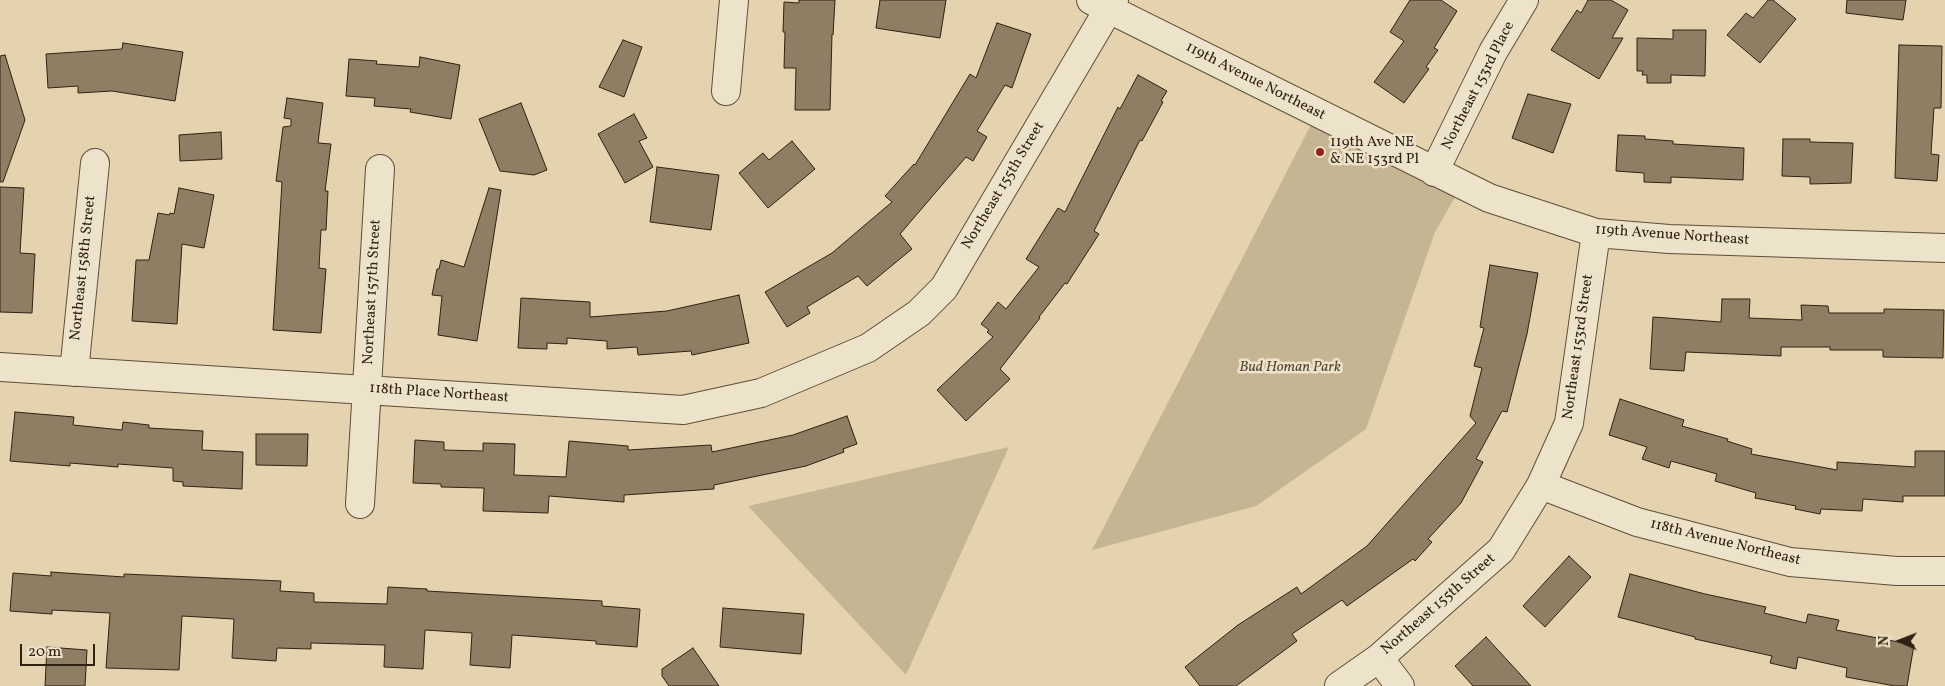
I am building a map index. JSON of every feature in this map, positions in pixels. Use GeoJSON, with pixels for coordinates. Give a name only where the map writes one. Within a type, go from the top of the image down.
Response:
{"type":"FeatureCollection","features":[{"type":"Feature","properties":{"kind":"street"},"geometry":{"type":"LineString","coordinates":[[726,91],[734,0]]}},
{"type":"Feature","properties":{"kind":"street","name":"Northeast 153rd Place"},"geometry":{"type":"LineString","coordinates":[[1434,172],[1493,52],[1524,0]]}},
{"type":"Feature","properties":{"kind":"street","name":"119th Avenue Northeast"},"geometry":{"type":"LineString","coordinates":[[1105,3],[1488,198],[1596,233],[1669,239],[1945,248]]}},
{"type":"Feature","properties":{"kind":"street","name":"Northeast 155th Street"},"geometry":{"type":"LineString","coordinates":[[868,348],[919,313],[944,288],[1105,3]]}},
{"type":"Feature","properties":{"kind":"street","name":"Northeast 158th Street"},"geometry":{"type":"LineString","coordinates":[[74,372],[95,163]]}},
{"type":"Feature","properties":{"kind":"street","name":"Northeast 157th Street"},"geometry":{"type":"LineString","coordinates":[[360,504],[380,169]]}},
{"type":"Feature","properties":{"kind":"street","name":"Northeast 153rd Street"},"geometry":{"type":"LineString","coordinates":[[1541,485],[1569,423],[1596,233]]}},
{"type":"Feature","properties":{"kind":"street","name":"118th Place Northeast"},"geometry":{"type":"LineString","coordinates":[[0,367],[683,410],[761,394],[868,348]]}},
{"type":"Feature","properties":{"kind":"street","name":"Northeast 155th Street"},"geometry":{"type":"LineString","coordinates":[[1339,686],[1379,658],[1501,550],[1541,485]]}},
{"type":"Feature","properties":{"kind":"street","name":"118th Avenue Northeast"},"geometry":{"type":"LineString","coordinates":[[1541,485],[1637,522],[1790,562],[1898,571],[1945,571]]}},
{"type":"Feature","properties":{"kind":"street"},"geometry":{"type":"LineString","coordinates":[[1379,658],[1400,686]]}},
{"type":"Feature","properties":{"kind":"green space","name":"Bud Homan Park"},"geometry":{"type":"Polygon","coordinates":[[[1317,113],[1462,185],[1435,232],[1366,429],[1256,506],[1092,550],[1317,113]]]}},
{"type":"Feature","properties":{"kind":"green space"},"geometry":{"type":"Polygon","coordinates":[[[1009,447],[906,675],[748,506],[942,462],[1009,447]]]}},
{"type":"Feature","properties":{"kind":"building"},"geometry":{"type":"Polygon","coordinates":[[[799,0],[835,0],[830,110],[795,110],[796,68],[784,68],[784,2],[799,3],[799,0]]]}},
{"type":"Feature","properties":{"kind":"building"},"geometry":{"type":"Polygon","coordinates":[[[880,0],[946,0],[940,38],[876,28],[880,0]]]}},
{"type":"Feature","properties":{"kind":"building"},"geometry":{"type":"Polygon","coordinates":[[[1410,0],[1441,0],[1457,11],[1434,48],[1438,50],[1426,67],[1429,69],[1404,103],[1374,82],[1404,41],[1390,32],[1410,0]]]}},
{"type":"Feature","properties":{"kind":"building"},"geometry":{"type":"Polygon","coordinates":[[[1588,0],[1611,0],[1628,10],[1612,38],[1623,38],[1599,79],[1551,50],[1577,10],[1581,13],[1588,0]]]}},
{"type":"Feature","properties":{"kind":"building"},"geometry":{"type":"Polygon","coordinates":[[[1768,0],[1773,0],[1796,19],[1760,63],[1727,35],[1746,13],[1753,18],[1768,0]]]}},
{"type":"Feature","properties":{"kind":"building"},"geometry":{"type":"Polygon","coordinates":[[[1847,0],[1906,0],[1903,20],[1846,13],[1847,0]]]}},
{"type":"Feature","properties":{"kind":"building"},"geometry":{"type":"Polygon","coordinates":[[[997,23],[1031,34],[1012,88],[1005,85],[977,131],[987,137],[973,161],[966,157],[900,234],[912,249],[867,286],[858,276],[807,307],[810,313],[787,327],[765,292],[832,253],[892,202],[885,196],[915,165],[970,74],[976,78],[997,23]]]}},
{"type":"Feature","properties":{"kind":"building"},"geometry":{"type":"Polygon","coordinates":[[[1673,30],[1706,30],[1705,76],[1671,75],[1671,83],[1647,83],[1647,75],[1642,75],[1643,71],[1637,71],[1637,38],[1673,39],[1673,30]]]}},
{"type":"Feature","properties":{"kind":"building"},"geometry":{"type":"Polygon","coordinates":[[[623,40],[642,47],[624,97],[599,87],[623,40]]]}},
{"type":"Feature","properties":{"kind":"building"},"geometry":{"type":"Polygon","coordinates":[[[123,43],[183,52],[175,101],[112,91],[78,93],[78,86],[48,88],[46,54],[122,49],[123,43]]]}},
{"type":"Feature","properties":{"kind":"building"},"geometry":{"type":"Polygon","coordinates":[[[1899,45],[1942,46],[1941,108],[1934,108],[1931,154],[1939,155],[1937,181],[1895,178],[1899,45]]]}},
{"type":"Feature","properties":{"kind":"building"},"geometry":{"type":"Polygon","coordinates":[[[5,55],[25,120],[3,182],[0,182],[0,56],[5,55]]]}},
{"type":"Feature","properties":{"kind":"building"},"geometry":{"type":"Polygon","coordinates":[[[420,57],[460,65],[451,119],[410,112],[411,109],[374,106],[375,98],[346,96],[349,59],[377,61],[376,64],[419,67],[420,57]]]}},
{"type":"Feature","properties":{"kind":"building"},"geometry":{"type":"Polygon","coordinates":[[[1138,75],[1167,91],[1161,101],[1163,102],[1142,141],[1140,140],[1094,231],[1099,234],[1067,284],[1065,283],[1000,369],[1010,379],[966,421],[937,390],[993,337],[987,332],[989,330],[981,324],[998,302],[1006,309],[1039,267],[1026,259],[1058,208],[1065,212],[1118,107],[1120,109],[1138,75]]]}},
{"type":"Feature","properties":{"kind":"building"},"geometry":{"type":"Polygon","coordinates":[[[1528,94],[1571,104],[1553,153],[1512,138],[1528,94]]]}},
{"type":"Feature","properties":{"kind":"building"},"geometry":{"type":"Polygon","coordinates":[[[287,98],[323,103],[318,143],[331,144],[325,191],[328,191],[326,230],[321,230],[319,268],[326,269],[321,333],[273,330],[282,182],[276,181],[283,127],[291,126],[291,119],[284,118],[287,98]]]}},
{"type":"Feature","properties":{"kind":"building"},"geometry":{"type":"Polygon","coordinates":[[[521,103],[547,170],[534,175],[500,171],[479,119],[521,103]]]}},
{"type":"Feature","properties":{"kind":"building"},"geometry":{"type":"Polygon","coordinates":[[[634,114],[647,138],[639,141],[653,167],[625,183],[598,134],[634,114]]]}},
{"type":"Feature","properties":{"kind":"building"},"geometry":{"type":"Polygon","coordinates":[[[221,132],[222,159],[180,161],[179,135],[221,132]]]}},
{"type":"Feature","properties":{"kind":"building"},"geometry":{"type":"Polygon","coordinates":[[[1618,135],[1645,136],[1645,139],[1673,141],[1673,144],[1744,148],[1743,180],[1671,177],[1671,183],[1644,182],[1644,173],[1616,171],[1618,135]]]}},
{"type":"Feature","properties":{"kind":"building"},"geometry":{"type":"Polygon","coordinates":[[[1783,139],[1810,139],[1810,142],[1853,143],[1851,183],[1810,184],[1810,177],[1782,176],[1783,139]]]}},
{"type":"Feature","properties":{"kind":"building"},"geometry":{"type":"Polygon","coordinates":[[[792,141],[815,169],[768,208],[739,173],[763,153],[769,160],[792,141]]]}},
{"type":"Feature","properties":{"kind":"building"},"geometry":{"type":"Polygon","coordinates":[[[657,167],[719,175],[711,230],[650,222],[657,167]]]}},
{"type":"Feature","properties":{"kind":"building"},"geometry":{"type":"Polygon","coordinates":[[[0,187],[24,188],[20,253],[35,254],[32,313],[0,312],[0,187]]]}},
{"type":"Feature","properties":{"kind":"building"},"geometry":{"type":"Polygon","coordinates":[[[179,188],[214,195],[204,248],[182,244],[177,324],[132,321],[136,260],[149,260],[158,213],[174,214],[179,188]]]}},
{"type":"Feature","properties":{"kind":"building"},"geometry":{"type":"Polygon","coordinates":[[[489,188],[501,190],[477,341],[438,335],[442,296],[432,295],[437,269],[439,269],[441,260],[464,267],[489,188]]]}},
{"type":"Feature","properties":{"kind":"building"},"geometry":{"type":"Polygon","coordinates":[[[1490,265],[1538,273],[1527,334],[1507,412],[1502,411],[1476,459],[1483,462],[1461,503],[1428,539],[1432,542],[1415,561],[1413,559],[1347,606],[1342,600],[1292,634],[1297,641],[1236,686],[1200,686],[1185,667],[1238,625],[1297,587],[1301,594],[1367,546],[1476,423],[1470,416],[1482,368],[1474,366],[1484,328],[1480,327],[1490,265]]]}},
{"type":"Feature","properties":{"kind":"building"},"geometry":{"type":"Polygon","coordinates":[[[739,295],[749,343],[692,355],[691,351],[638,355],[637,347],[607,349],[607,341],[567,338],[567,344],[547,343],[547,349],[518,348],[521,298],[590,302],[590,317],[667,311],[739,295]]]}},
{"type":"Feature","properties":{"kind":"building"},"geometry":{"type":"Polygon","coordinates":[[[1722,299],[1750,299],[1749,318],[1802,320],[1801,305],[1828,306],[1829,313],[1884,313],[1884,309],[1944,310],[1943,358],[1883,357],[1883,350],[1830,350],[1830,347],[1781,347],[1781,356],[1686,352],[1684,371],[1650,369],[1653,317],[1721,322],[1722,299]]]}},
{"type":"Feature","properties":{"kind":"building"},"geometry":{"type":"Polygon","coordinates":[[[1620,399],[1684,420],[1682,426],[1728,439],[1727,441],[1752,449],[1751,454],[1837,470],[1837,462],[1915,467],[1915,451],[1945,451],[1945,496],[1903,496],[1903,502],[1863,499],[1862,511],[1821,509],[1820,514],[1795,509],[1796,506],[1755,498],[1756,493],[1715,481],[1717,474],[1671,461],[1669,468],[1642,459],[1647,447],[1609,435],[1620,399]]]}},
{"type":"Feature","properties":{"kind":"building"},"geometry":{"type":"Polygon","coordinates":[[[15,412],[74,417],[73,425],[122,430],[123,422],[149,425],[149,428],[203,431],[202,450],[243,452],[242,489],[183,486],[183,482],[173,481],[173,468],[118,464],[118,467],[70,463],[70,466],[10,461],[15,412]]]}},
{"type":"Feature","properties":{"kind":"building"},"geometry":{"type":"Polygon","coordinates":[[[847,416],[857,444],[843,449],[844,452],[806,466],[714,485],[714,489],[624,495],[624,502],[549,496],[548,513],[483,511],[484,488],[441,487],[441,484],[413,483],[415,440],[444,442],[444,450],[483,451],[483,443],[515,444],[514,475],[566,477],[569,441],[628,446],[628,450],[711,445],[712,452],[793,435],[847,416]]]}},
{"type":"Feature","properties":{"kind":"building"},"geometry":{"type":"Polygon","coordinates":[[[256,434],[308,434],[307,466],[256,465],[256,434]]]}},
{"type":"Feature","properties":{"kind":"building"},"geometry":{"type":"Polygon","coordinates":[[[1569,556],[1591,577],[1545,627],[1523,606],[1569,556]]]}},
{"type":"Feature","properties":{"kind":"building"},"geometry":{"type":"Polygon","coordinates":[[[51,572],[124,577],[124,574],[281,581],[280,591],[314,593],[314,602],[387,604],[388,587],[602,601],[602,606],[640,609],[637,647],[596,644],[596,641],[512,635],[510,668],[470,665],[472,633],[425,630],[423,669],[384,667],[385,645],[311,643],[311,649],[277,648],[276,661],[232,658],[234,619],[182,616],[179,670],[106,668],[110,613],[52,610],[52,614],[10,611],[13,573],[51,576],[51,572]]]}},
{"type":"Feature","properties":{"kind":"building"},"geometry":{"type":"Polygon","coordinates":[[[1630,574],[1705,594],[1766,607],[1764,613],[1806,623],[1808,614],[1839,620],[1836,630],[1914,645],[1907,686],[1895,686],[1846,677],[1847,668],[1798,657],[1796,669],[1770,663],[1772,656],[1695,639],[1695,637],[1618,617],[1630,574]]]}},
{"type":"Feature","properties":{"kind":"building"},"geometry":{"type":"Polygon","coordinates":[[[723,608],[804,614],[801,654],[720,647],[723,608]]]}},
{"type":"Feature","properties":{"kind":"building"},"geometry":{"type":"Polygon","coordinates":[[[1486,637],[1531,686],[1473,686],[1455,666],[1486,637]]]}},
{"type":"Feature","properties":{"kind":"building"},"geometry":{"type":"Polygon","coordinates":[[[47,647],[87,650],[85,686],[45,686],[47,647]]]}},
{"type":"Feature","properties":{"kind":"building"},"geometry":{"type":"Polygon","coordinates":[[[693,648],[719,686],[669,686],[662,676],[662,669],[693,648]]]}},
{"type":"Feature","properties":{"kind":"place","name":"119th Ave NE & NE 153rd Pl"},"geometry":{"type":"Point","coordinates":[1320,152]}}]}
